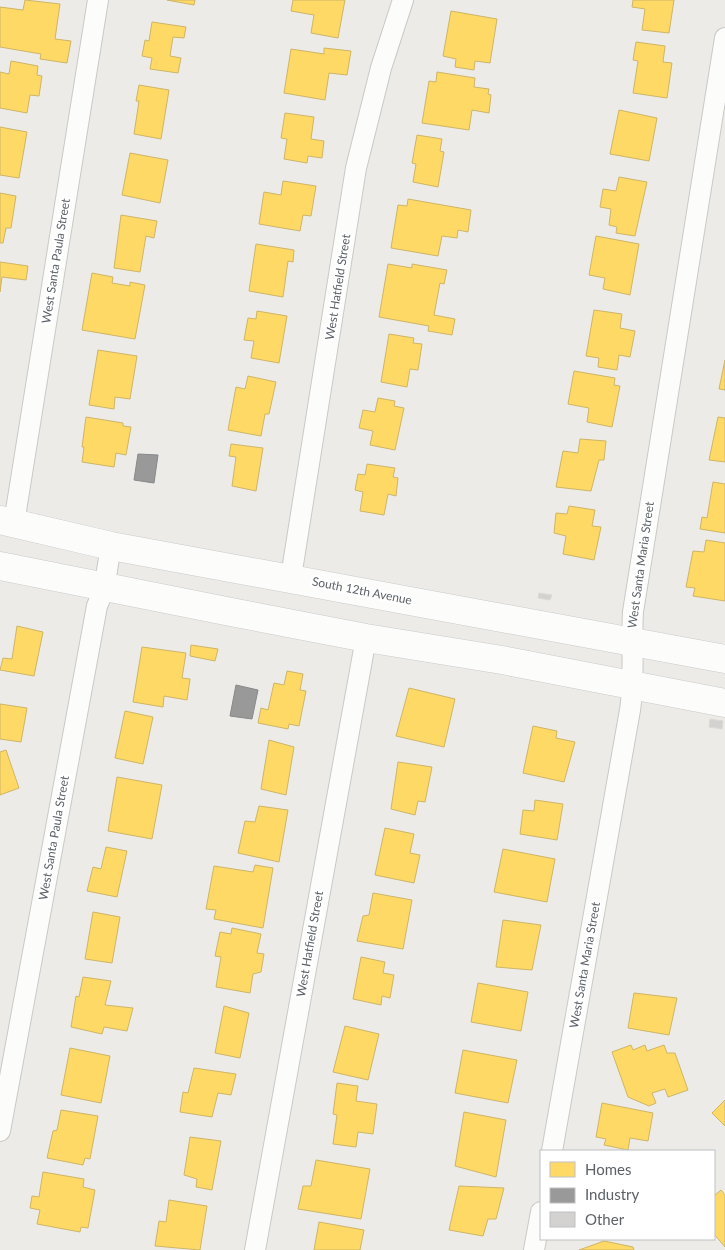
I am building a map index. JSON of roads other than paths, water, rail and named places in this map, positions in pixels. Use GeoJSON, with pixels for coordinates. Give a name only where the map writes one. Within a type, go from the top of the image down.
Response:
{"type":"FeatureCollection","features":[{"type":"Feature","properties":{"kind":"main road","name":"South 12th Avenue"},"geometry":{"type":"LineString","coordinates":[[7,521],[111,546],[291,577],[725,659]]}},
{"type":"Feature","properties":{"kind":"main road"},"geometry":{"type":"LineString","coordinates":[[0,566],[104,588],[366,638],[502,660],[725,703]]}},
{"type":"Feature","properties":{"kind":"street","name":"West Santa Paula Street"},"geometry":{"type":"LineString","coordinates":[[7,521],[98,0]]}},
{"type":"Feature","properties":{"kind":"street","name":"West Hatfield Street"},"geometry":{"type":"LineString","coordinates":[[291,577],[356,168],[381,68],[403,0]]}},
{"type":"Feature","properties":{"kind":"street","name":"West Santa Maria Street"},"geometry":{"type":"LineString","coordinates":[[552,1150],[633,686],[631,642],[633,612],[725,38]]}},
{"type":"Feature","properties":{"kind":"street","name":"West Santa Paula Street"},"geometry":{"type":"LineString","coordinates":[[0,1131],[97,606],[104,588],[111,546]]}},
{"type":"Feature","properties":{"kind":"street","name":"West Hatfield Street"},"geometry":{"type":"LineString","coordinates":[[254,1250],[366,638]]}},
{"type":"Feature","properties":{"kind":"street"},"geometry":{"type":"LineString","coordinates":[[534,1250],[540,1217]]}}]}
